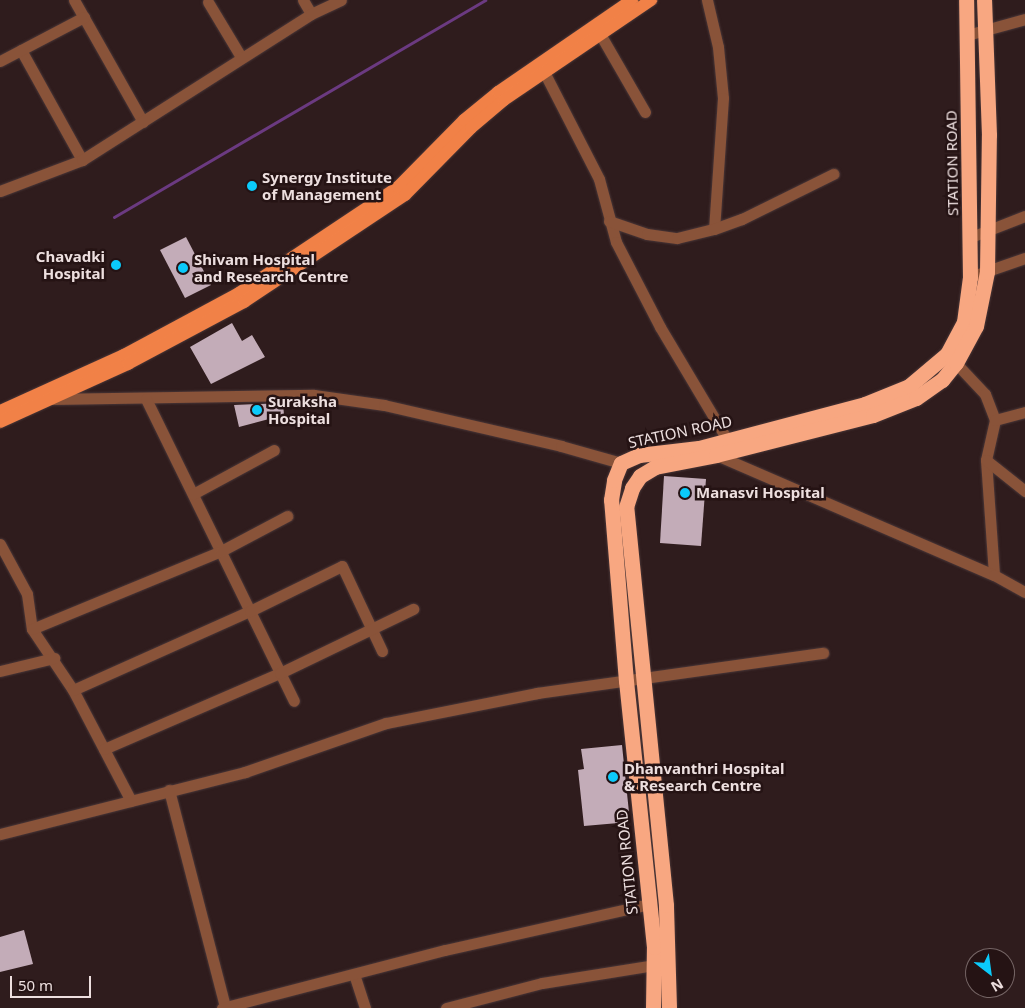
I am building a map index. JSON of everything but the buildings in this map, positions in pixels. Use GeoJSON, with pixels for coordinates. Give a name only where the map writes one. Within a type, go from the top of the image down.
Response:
{"type":"FeatureCollection","features":[{"type":"Feature","properties":{"kind":"highway","name":"STATION ROAD"},"geometry":{"type":"LineString","coordinates":[[669,1006],[666,904],[626,507],[632,488],[640,476],[656,467],[716,455],[873,415],[916,398],[942,380],[952,358],[964,322],[970,277],[971,237],[966,0]]}},
{"type":"Feature","properties":{"kind":"highway","name":"STATION ROAD"},"geometry":{"type":"LineString","coordinates":[[650,1007],[654,965],[626,681],[611,500],[621,463],[640,455],[699,448],[728,441],[865,404],[909,386],[952,358],[976,326],[987,272],[989,230],[984,0]]}},
{"type":"Feature","properties":{"kind":"main road"},"geometry":{"type":"LineString","coordinates":[[541,66],[600,34],[641,1]]}},
{"type":"Feature","properties":{"kind":"main road"},"geometry":{"type":"LineString","coordinates":[[0,411],[29,396],[124,354],[239,293],[432,163],[541,66],[641,1]]}},
{"type":"Feature","properties":{"kind":"main road"},"geometry":{"type":"LineString","coordinates":[[0,422],[45,399],[128,364],[244,302],[405,196],[432,163]]}},
{"type":"Feature","properties":{"kind":"street"},"geometry":{"type":"LineString","coordinates":[[74,0],[143,122]]}},
{"type":"Feature","properties":{"kind":"street"},"geometry":{"type":"LineString","coordinates":[[303,0],[311,14]]}},
{"type":"Feature","properties":{"kind":"street"},"geometry":{"type":"LineString","coordinates":[[0,192],[82,160],[241,57],[311,14],[342,0]]}},
{"type":"Feature","properties":{"kind":"street"},"geometry":{"type":"LineString","coordinates":[[707,0],[718,47],[723,98],[714,230]]}},
{"type":"Feature","properties":{"kind":"street"},"geometry":{"type":"LineString","coordinates":[[208,2],[241,57]]}},
{"type":"Feature","properties":{"kind":"street"},"geometry":{"type":"LineString","coordinates":[[0,61],[84,17]]}},
{"type":"Feature","properties":{"kind":"street"},"geometry":{"type":"LineString","coordinates":[[967,36],[1025,19]]}},
{"type":"Feature","properties":{"kind":"street"},"geometry":{"type":"LineString","coordinates":[[600,34],[645,112]]}},
{"type":"Feature","properties":{"kind":"street"},"geometry":{"type":"LineString","coordinates":[[21,50],[82,160]]}},
{"type":"Feature","properties":{"kind":"street"},"geometry":{"type":"LineString","coordinates":[[541,66],[599,179],[616,242],[660,327],[728,441]]}},
{"type":"Feature","properties":{"kind":"street"},"geometry":{"type":"LineString","coordinates":[[609,221],[647,234],[677,238],[714,230],[833,174]]}},
{"type":"Feature","properties":{"kind":"street"},"geometry":{"type":"LineString","coordinates":[[971,237],[1025,216]]}},
{"type":"Feature","properties":{"kind":"street"},"geometry":{"type":"LineString","coordinates":[[970,277],[1025,258]]}},
{"type":"Feature","properties":{"kind":"street"},"geometry":{"type":"LineString","coordinates":[[952,358],[985,394],[995,420],[986,460],[994,575]]}},
{"type":"Feature","properties":{"kind":"street"},"geometry":{"type":"LineString","coordinates":[[29,396],[45,399],[146,399],[314,395],[384,405],[560,446],[621,463]]}},
{"type":"Feature","properties":{"kind":"street"},"geometry":{"type":"LineString","coordinates":[[146,399],[294,701]]}},
{"type":"Feature","properties":{"kind":"street"},"geometry":{"type":"LineString","coordinates":[[995,420],[1025,412]]}},
{"type":"Feature","properties":{"kind":"street"},"geometry":{"type":"LineString","coordinates":[[699,448],[994,575],[1025,592]]}},
{"type":"Feature","properties":{"kind":"street"},"geometry":{"type":"LineString","coordinates":[[193,494],[274,450]]}},
{"type":"Feature","properties":{"kind":"street"},"geometry":{"type":"LineString","coordinates":[[986,460],[1025,491]]}},
{"type":"Feature","properties":{"kind":"street"},"geometry":{"type":"LineString","coordinates":[[32,629],[221,551],[287,516]]}},
{"type":"Feature","properties":{"kind":"street"},"geometry":{"type":"LineString","coordinates":[[0,544],[27,594],[32,629],[54,658],[73,690],[131,801]]}},
{"type":"Feature","properties":{"kind":"street"},"geometry":{"type":"LineString","coordinates":[[73,690],[250,611],[342,566],[382,651]]}},
{"type":"Feature","properties":{"kind":"street"},"geometry":{"type":"LineString","coordinates":[[104,749],[280,672],[413,609]]}},
{"type":"Feature","properties":{"kind":"street"},"geometry":{"type":"LineString","coordinates":[[0,834],[245,772],[386,723],[537,693],[643,680],[823,653]]}},
{"type":"Feature","properties":{"kind":"street"},"geometry":{"type":"LineString","coordinates":[[0,671],[54,658]]}},
{"type":"Feature","properties":{"kind":"street"},"geometry":{"type":"LineString","coordinates":[[170,790],[224,1008],[354,974],[649,904]]}},
{"type":"Feature","properties":{"kind":"street"},"geometry":{"type":"LineString","coordinates":[[446,1008],[542,983],[654,965]]}},
{"type":"Feature","properties":{"kind":"street"},"geometry":{"type":"LineString","coordinates":[[354,974],[364,1008]]}},
{"type":"Feature","properties":{"kind":"street"},"geometry":{"type":"LineString","coordinates":[[650,1007],[669,1006]]}},
{"type":"Feature","properties":{"kind":"waterway"},"geometry":{"type":"LineString","coordinates":[[114,217],[485,0]]}},
{"type":"Feature","properties":{"kind":"place","name":"Synergy Institute of Management"},"geometry":{"type":"Point","coordinates":[252,186]}},
{"type":"Feature","properties":{"kind":"place","name":"Chavadki Hospital"},"geometry":{"type":"Point","coordinates":[116,265]}},
{"type":"Feature","properties":{"kind":"place","name":"Shivam Hospital and Research Centre"},"geometry":{"type":"Point","coordinates":[183,268]}},
{"type":"Feature","properties":{"kind":"place","name":"Suraksha Hospital"},"geometry":{"type":"Point","coordinates":[257,410]}},
{"type":"Feature","properties":{"kind":"place","name":"Manasvi Hospital"},"geometry":{"type":"Point","coordinates":[685,493]}},
{"type":"Feature","properties":{"kind":"place","name":"Dhanvanthri Hospital & Research Centre"},"geometry":{"type":"Point","coordinates":[613,777]}}]}
